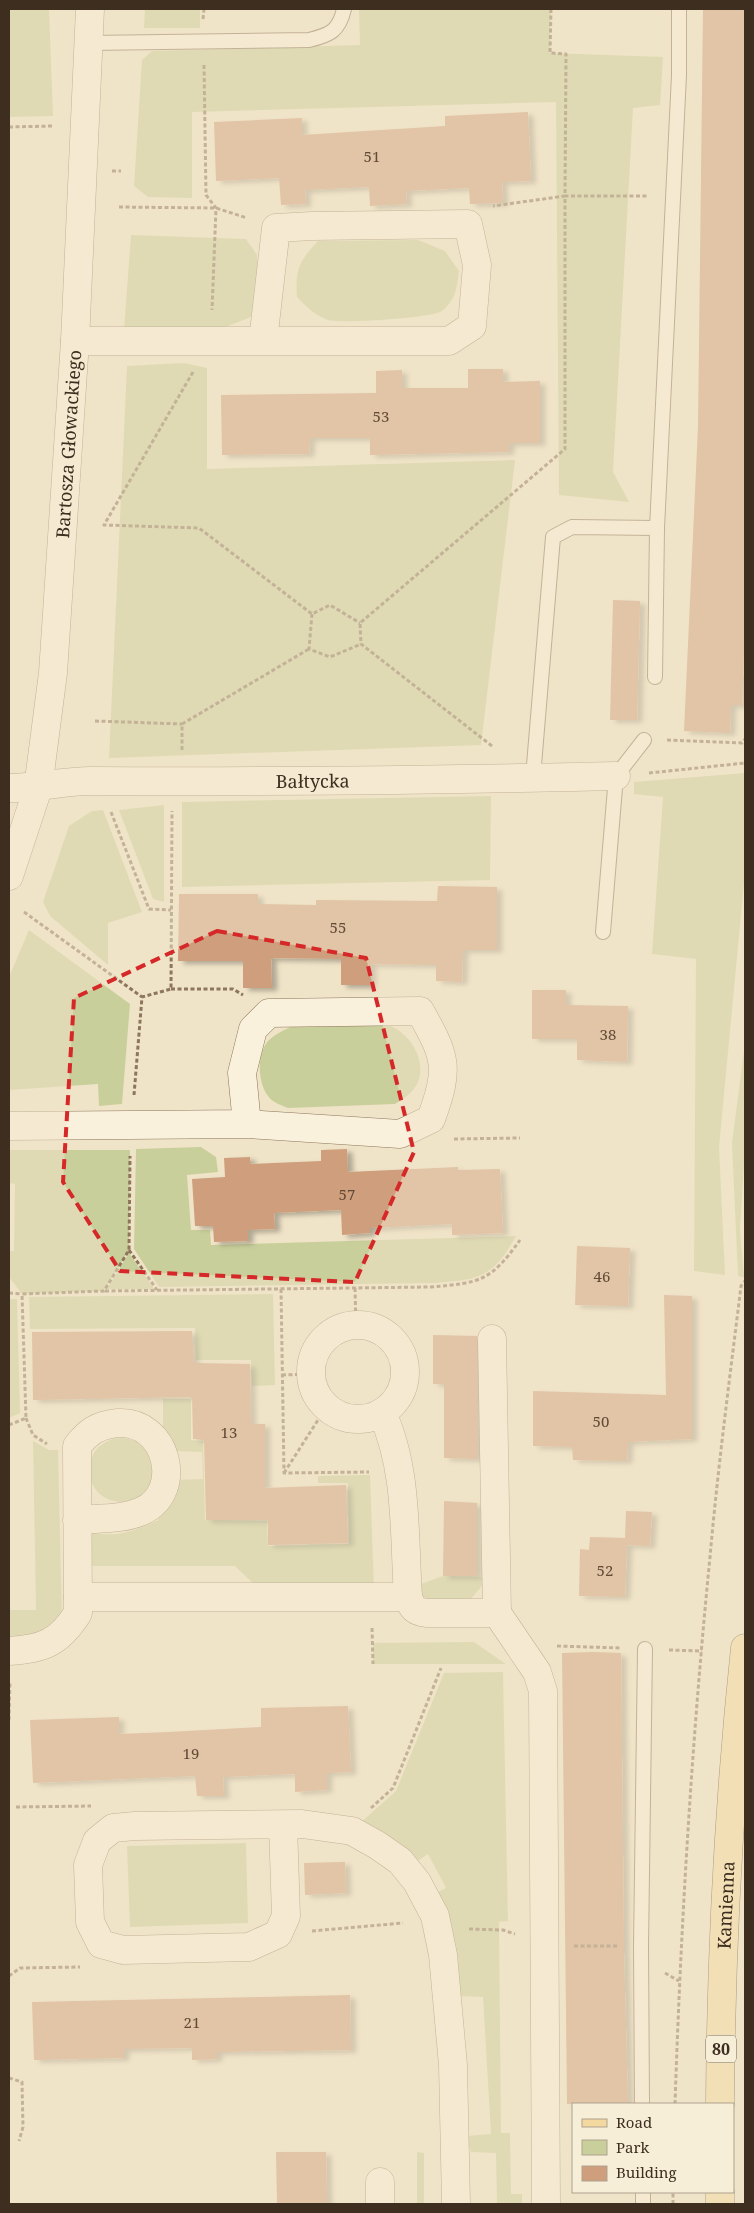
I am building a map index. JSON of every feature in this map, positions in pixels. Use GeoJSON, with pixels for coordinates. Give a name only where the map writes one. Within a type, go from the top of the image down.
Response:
{"type":"FeatureCollection","features":[{"type":"Feature","properties":{"kind":"main road","name":"Kamienna"},"geometry":{"type":"LineString","coordinates":[[720,2103],[721,1994],[738,1712],[745,1648]]}},
{"type":"Feature","properties":{"kind":"street","name":"Bartosza Głowackiego"},"geometry":{"type":"LineString","coordinates":[[9,876],[38,788],[54,660],[76,341],[90,9]]}},
{"type":"Feature","properties":{"kind":"street"},"geometry":{"type":"LineString","coordinates":[[76,341],[211,341],[263,341],[449,341],[472,326],[477,265],[468,224],[276,228],[263,341]]}},
{"type":"Feature","properties":{"kind":"street","name":"Bałtycka"},"geometry":{"type":"LineString","coordinates":[[9,788],[38,788],[60,782],[616,776]]}},
{"type":"Feature","properties":{"kind":"street"},"geometry":{"type":"LineString","coordinates":[[9,1126],[246,1124],[400,1134],[431,1119],[438,1101],[445,1069],[438,1044],[420,1010],[269,1012],[253,1029],[242,1073],[246,1124]]}},
{"type":"Feature","properties":{"kind":"street"},"geometry":{"type":"LineString","coordinates":[[356,1326],[379,1330],[388,1336],[396,1344],[405,1365],[401,1392],[391,1406],[372,1418],[350,1419],[329,1409],[315,1391],[312,1374],[314,1358],[318,1348],[326,1339],[340,1330],[356,1326]]}},
{"type":"Feature","properties":{"kind":"street"},"geometry":{"type":"LineString","coordinates":[[492,1339],[497,1613],[537,1672],[542,1691],[546,2204]]}},
{"type":"Feature","properties":{"kind":"street"},"geometry":{"type":"LineString","coordinates":[[382,1413],[391,1432],[399,1460],[395,1596]]}},
{"type":"Feature","properties":{"kind":"street"},"geometry":{"type":"LineString","coordinates":[[10,1651],[52,1643],[67,1631],[78,1613],[77,1520]]}},
{"type":"Feature","properties":{"kind":"street"},"geometry":{"type":"LineString","coordinates":[[78,1597],[395,1596],[418,1612],[497,1613]]}},
{"type":"Feature","properties":{"kind":"street"},"geometry":{"type":"LineString","coordinates":[[283,1825],[286,1916],[278,1934],[249,1947],[123,1950],[101,1944],[90,1922],[88,1864],[97,1841],[113,1828],[135,1826],[302,1824],[352,1831],[400,1861],[417,1882],[435,1916],[438,1928],[447,1988],[452,2065],[456,2204]]}},
{"type":"Feature","properties":{"kind":"lane"},"geometry":{"type":"LineString","coordinates":[[88,43],[310,40],[328,35],[341,23],[344,9]]}},
{"type":"Feature","properties":{"kind":"lane"},"geometry":{"type":"LineString","coordinates":[[655,678],[657,528],[679,75],[679,9]]}},
{"type":"Feature","properties":{"kind":"lane"},"geometry":{"type":"LineString","coordinates":[[533,778],[553,537],[572,527],[657,528]]}},
{"type":"Feature","properties":{"kind":"lane"},"geometry":{"type":"LineString","coordinates":[[603,932],[616,776],[644,740]]}},
{"type":"Feature","properties":{"kind":"lane"},"geometry":{"type":"LineString","coordinates":[[642,2103],[641,1947],[646,1649]]}},
{"type":"Feature","properties":{"kind":"path"},"geometry":{"type":"LineString","coordinates":[[204,9],[206,195],[216,208],[211,341],[104,525],[199,528],[312,614]]}},
{"type":"Feature","properties":{"kind":"path"},"geometry":{"type":"LineString","coordinates":[[360,644],[360,623],[565,449],[566,54],[550,53],[551,9]]}},
{"type":"Feature","properties":{"kind":"path"},"geometry":{"type":"LineString","coordinates":[[9,127],[55,126]]}},
{"type":"Feature","properties":{"kind":"path"},"geometry":{"type":"LineString","coordinates":[[468,224],[481,208],[565,196],[673,196]]}},
{"type":"Feature","properties":{"kind":"path"},"geometry":{"type":"LineString","coordinates":[[119,207],[216,208],[276,228]]}},
{"type":"Feature","properties":{"kind":"path"},"geometry":{"type":"LineString","coordinates":[[312,614],[330,605],[360,623]]}},
{"type":"Feature","properties":{"kind":"path"},"geometry":{"type":"LineString","coordinates":[[309,648],[312,614]]}},
{"type":"Feature","properties":{"kind":"path"},"geometry":{"type":"LineString","coordinates":[[309,648],[330,657],[360,644]]}},
{"type":"Feature","properties":{"kind":"path"},"geometry":{"type":"LineString","coordinates":[[360,644],[494,747]]}},
{"type":"Feature","properties":{"kind":"path"},"geometry":{"type":"LineString","coordinates":[[94,722],[182,724],[309,648]]}},
{"type":"Feature","properties":{"kind":"path"},"geometry":{"type":"LineString","coordinates":[[182,724],[183,782]]}},
{"type":"Feature","properties":{"kind":"path"},"geometry":{"type":"LineString","coordinates":[[644,740],[742,743],[745,739]]}},
{"type":"Feature","properties":{"kind":"path"},"geometry":{"type":"LineString","coordinates":[[616,776],[745,763]]}},
{"type":"Feature","properties":{"kind":"path"},"geometry":{"type":"LineString","coordinates":[[107,803],[149,909],[171,910]]}},
{"type":"Feature","properties":{"kind":"path"},"geometry":{"type":"LineString","coordinates":[[24,912],[142,997]]}},
{"type":"Feature","properties":{"kind":"path"},"geometry":{"type":"LineString","coordinates":[[171,989],[234,989],[269,1012]]}},
{"type":"Feature","properties":{"kind":"path"},"geometry":{"type":"LineString","coordinates":[[104,1292],[355,1288],[469,1284],[492,1275],[520,1240]]}},
{"type":"Feature","properties":{"kind":"path"},"geometry":{"type":"LineString","coordinates":[[129,1250],[157,1291]]}},
{"type":"Feature","properties":{"kind":"path"},"geometry":{"type":"LineString","coordinates":[[675,2103],[691,1776],[710,1556],[741,1286],[745,1281]]}},
{"type":"Feature","properties":{"kind":"path"},"geometry":{"type":"LineString","coordinates":[[355,1288],[356,1326]]}},
{"type":"Feature","properties":{"kind":"path"},"geometry":{"type":"LineString","coordinates":[[281,1289],[284,1474]]}},
{"type":"Feature","properties":{"kind":"path"},"geometry":{"type":"LineString","coordinates":[[9,1294],[22,1294]]}},
{"type":"Feature","properties":{"kind":"path"},"geometry":{"type":"LineString","coordinates":[[282,1375],[312,1374]]}},
{"type":"Feature","properties":{"kind":"path"},"geometry":{"type":"LineString","coordinates":[[284,1474],[327,1406]]}},
{"type":"Feature","properties":{"kind":"path"},"geometry":{"type":"LineString","coordinates":[[284,1474],[371,1472]]}},
{"type":"Feature","properties":{"kind":"path"},"geometry":{"type":"LineString","coordinates":[[372,1664],[372,1616],[395,1596]]}},
{"type":"Feature","properties":{"kind":"path"},"geometry":{"type":"LineString","coordinates":[[556,1646],[702,1651]]}},
{"type":"Feature","properties":{"kind":"path"},"geometry":{"type":"LineString","coordinates":[[9,1720],[10,1651]]}},
{"type":"Feature","properties":{"kind":"path"},"geometry":{"type":"LineString","coordinates":[[352,1831],[358,1820],[393,1788],[442,1668]]}},
{"type":"Feature","properties":{"kind":"path"},"geometry":{"type":"LineString","coordinates":[[9,1976],[20,1968],[96,1966],[101,1944]]}},
{"type":"Feature","properties":{"kind":"path"},"geometry":{"type":"LineString","coordinates":[[9,2078],[22,2082],[23,2128],[19,2141]]}},
{"type":"Feature","properties":{"kind":"highlighted area"},"geometry":{"type":"Polygon","coordinates":[[[217,931],[366,958],[414,1152],[355,1282],[120,1271],[63,1182],[74,998],[217,931]]]}},
{"type":"Feature","properties":{"kind":"green space"},"geometry":{"type":"Polygon","coordinates":[[[9,9],[49,9],[53,116],[9,117],[9,9]]]}},
{"type":"Feature","properties":{"kind":"green space"},"geometry":{"type":"Polygon","coordinates":[[[145,9],[200,9],[200,28],[144,28],[145,9]]]}},
{"type":"Feature","properties":{"kind":"green space"},"geometry":{"type":"Polygon","coordinates":[[[359,9],[551,9],[550,53],[663,57],[660,105],[633,108],[613,472],[629,502],[559,495],[556,102],[192,112],[192,198],[148,197],[134,186],[142,60],[152,51],[360,45],[359,9]]]}},
{"type":"Feature","properties":{"kind":"green space"},"geometry":{"type":"Polygon","coordinates":[[[131,235],[246,239],[257,255],[259,283],[251,317],[218,330],[124,330],[131,235]]]}},
{"type":"Feature","properties":{"kind":"green space"},"geometry":{"type":"Polygon","coordinates":[[[418,240],[445,251],[459,271],[453,298],[442,311],[435,314],[404,318],[336,321],[323,318],[297,297],[297,280],[302,260],[318,241],[418,240]]]}},
{"type":"Feature","properties":{"kind":"green space"},"geometry":{"type":"Polygon","coordinates":[[[184,363],[207,368],[207,469],[515,460],[481,745],[109,758],[127,366],[184,363]]]}},
{"type":"Feature","properties":{"kind":"green space"},"geometry":{"type":"Polygon","coordinates":[[[745,773],[745,873],[719,1147],[725,1275],[694,1271],[696,959],[652,954],[663,797],[634,794],[634,782],[745,773]]]}},
{"type":"Feature","properties":{"kind":"green space"},"geometry":{"type":"Polygon","coordinates":[[[491,796],[490,880],[182,887],[182,802],[491,796]]]}},
{"type":"Feature","properties":{"kind":"green space"},"geometry":{"type":"Polygon","coordinates":[[[164,805],[164,902],[153,899],[119,810],[164,805]]]}},
{"type":"Feature","properties":{"kind":"green space"},"geometry":{"type":"Polygon","coordinates":[[[103,810],[142,912],[108,923],[108,965],[50,916],[43,902],[69,826],[92,811],[103,810]]]}},
{"type":"Feature","properties":{"kind":"green space"},"geometry":{"type":"Polygon","coordinates":[[[29,930],[130,1004],[122,1104],[99,1106],[98,1084],[9,1090],[9,977],[29,930]]]}},
{"type":"Feature","properties":{"kind":"green space"},"geometry":{"type":"Polygon","coordinates":[[[298,1024],[388,1025],[396,1029],[409,1040],[418,1056],[420,1073],[416,1086],[408,1095],[395,1104],[288,1108],[277,1104],[268,1096],[262,1084],[260,1061],[264,1047],[271,1038],[298,1024]]]}},
{"type":"Feature","properties":{"kind":"green space"},"geometry":{"type":"Polygon","coordinates":[[[745,1043],[745,1147],[740,1230],[744,1277],[738,1276],[732,1143],[745,1043]]]}},
{"type":"Feature","properties":{"kind":"green space"},"geometry":{"type":"Polygon","coordinates":[[[201,1147],[216,1157],[218,1172],[187,1175],[191,1230],[210,1230],[211,1245],[516,1236],[499,1261],[491,1269],[482,1275],[461,1280],[432,1283],[159,1287],[134,1249],[136,1149],[201,1147]]]}},
{"type":"Feature","properties":{"kind":"green space"},"geometry":{"type":"Polygon","coordinates":[[[9,1150],[130,1150],[129,1250],[104,1291],[22,1294],[9,1277],[9,1251],[14,1251],[15,1184],[9,1183],[9,1150]]]}},
{"type":"Feature","properties":{"kind":"green space"},"geometry":{"type":"Polygon","coordinates":[[[129,1253],[154,1289],[107,1289],[129,1253]]]}},
{"type":"Feature","properties":{"kind":"green space"},"geometry":{"type":"Polygon","coordinates":[[[273,1294],[275,1385],[252,1386],[251,1360],[196,1360],[195,1328],[30,1329],[29,1297],[273,1294]]]}},
{"type":"Feature","properties":{"kind":"green space"},"geometry":{"type":"Polygon","coordinates":[[[9,1299],[17,1299],[20,1413],[9,1418],[9,1299]]]}},
{"type":"Feature","properties":{"kind":"green space"},"geometry":{"type":"Polygon","coordinates":[[[163,1399],[191,1399],[191,1440],[203,1441],[205,1520],[267,1521],[268,1546],[349,1544],[348,1483],[318,1483],[318,1476],[370,1475],[374,1591],[261,1591],[235,1566],[89,1566],[89,1532],[99,1534],[124,1533],[158,1520],[161,1506],[175,1480],[203,1479],[202,1452],[176,1451],[163,1431],[163,1399]]]}},
{"type":"Feature","properties":{"kind":"green space"},"geometry":{"type":"Polygon","coordinates":[[[121,1438],[139,1444],[147,1452],[153,1470],[147,1488],[139,1496],[121,1502],[103,1496],[95,1488],[89,1470],[95,1452],[103,1444],[121,1438]]]}},
{"type":"Feature","properties":{"kind":"green space"},"geometry":{"type":"Polygon","coordinates":[[[33,1441],[49,1450],[58,1450],[62,1618],[38,1634],[9,1637],[9,1610],[36,1610],[33,1441]]]}},
{"type":"Feature","properties":{"kind":"green space"},"geometry":{"type":"Polygon","coordinates":[[[443,1576],[485,1577],[483,1585],[467,1603],[429,1607],[422,1597],[421,1584],[443,1576]]]}},
{"type":"Feature","properties":{"kind":"green space"},"geometry":{"type":"Polygon","coordinates":[[[474,1642],[506,1664],[373,1664],[373,1643],[474,1642]]]}},
{"type":"Feature","properties":{"kind":"green space"},"geometry":{"type":"Polygon","coordinates":[[[503,1672],[508,1921],[499,1922],[501,2133],[510,2133],[511,2194],[522,2194],[522,2204],[497,2204],[496,2153],[471,2152],[466,2136],[491,2134],[483,1997],[460,1996],[457,1950],[451,1923],[436,1893],[446,1888],[428,1854],[413,1864],[359,1824],[396,1791],[444,1673],[503,1672]]]}},
{"type":"Feature","properties":{"kind":"green space"},"geometry":{"type":"Polygon","coordinates":[[[246,1843],[248,1923],[130,1927],[127,1846],[246,1843]]]}},
{"type":"Feature","properties":{"kind":"green space"},"geometry":{"type":"Polygon","coordinates":[[[417,2152],[424,2153],[424,2204],[417,2204],[417,2152]]]}},
{"type":"Feature","properties":{"kind":"building"},"geometry":{"type":"Polygon","coordinates":[[[703,9],[745,9],[745,622],[742,705],[731,705],[730,733],[684,731],[698,426],[703,9]]]}},
{"type":"Feature","properties":{"kind":"building"},"geometry":{"type":"Polygon","coordinates":[[[528,112],[531,181],[502,182],[503,203],[470,204],[469,188],[406,191],[407,204],[370,206],[369,187],[305,190],[306,204],[281,205],[279,178],[216,181],[214,122],[302,118],[302,135],[445,126],[445,116],[528,112]]]}},
{"type":"Feature","properties":{"kind":"building"},"geometry":{"type":"Polygon","coordinates":[[[468,369],[503,369],[503,382],[540,381],[540,443],[509,443],[509,452],[370,455],[370,438],[310,438],[309,454],[222,455],[221,395],[376,393],[376,371],[402,370],[402,388],[468,388],[468,369]]]}},
{"type":"Feature","properties":{"kind":"building"},"geometry":{"type":"Polygon","coordinates":[[[613,600],[640,601],[637,720],[610,720],[613,600]]]}},
{"type":"Feature","properties":{"kind":"building"},"geometry":{"type":"Polygon","coordinates":[[[438,886],[497,887],[497,950],[463,950],[462,982],[436,981],[436,965],[371,964],[371,985],[341,985],[341,959],[271,958],[272,988],[243,988],[243,961],[178,961],[179,894],[258,894],[258,904],[316,905],[316,900],[437,901],[438,886]]]}},
{"type":"Feature","properties":{"kind":"building"},"geometry":{"type":"Polygon","coordinates":[[[532,990],[566,990],[566,1005],[628,1006],[627,1062],[577,1060],[577,1039],[532,1039],[532,990]]]}},
{"type":"Feature","properties":{"kind":"building"},"geometry":{"type":"Polygon","coordinates":[[[347,1149],[348,1172],[458,1167],[458,1170],[500,1169],[503,1233],[452,1235],[452,1224],[370,1228],[370,1233],[342,1235],[341,1210],[274,1213],[275,1229],[248,1230],[248,1241],[214,1242],[213,1226],[195,1226],[192,1179],[225,1177],[224,1158],[250,1157],[250,1164],[321,1161],[321,1150],[347,1149]]]}},
{"type":"Feature","properties":{"kind":"building"},"geometry":{"type":"Polygon","coordinates":[[[577,1246],[630,1248],[628,1306],[575,1305],[577,1246]]]}},
{"type":"Feature","properties":{"kind":"building"},"geometry":{"type":"Polygon","coordinates":[[[664,1295],[692,1296],[692,1439],[628,1442],[627,1461],[573,1460],[572,1447],[533,1446],[533,1391],[666,1395],[664,1295]]]}},
{"type":"Feature","properties":{"kind":"building"},"geometry":{"type":"Polygon","coordinates":[[[192,1331],[194,1363],[250,1364],[251,1424],[265,1424],[265,1488],[346,1485],[348,1543],[268,1545],[268,1520],[206,1520],[204,1440],[193,1439],[192,1397],[33,1400],[32,1332],[192,1331]]]}},
{"type":"Feature","properties":{"kind":"building"},"geometry":{"type":"Polygon","coordinates":[[[433,1335],[477,1336],[477,1459],[444,1458],[444,1384],[433,1384],[433,1335]]]}},
{"type":"Feature","properties":{"kind":"building"},"geometry":{"type":"Polygon","coordinates":[[[444,1501],[477,1503],[477,1576],[443,1576],[444,1501]]]}},
{"type":"Feature","properties":{"kind":"building"},"geometry":{"type":"Polygon","coordinates":[[[626,1511],[652,1512],[650,1546],[627,1545],[625,1597],[579,1596],[580,1549],[589,1550],[590,1537],[625,1538],[626,1511]]]}},
{"type":"Feature","properties":{"kind":"building"},"geometry":{"type":"Polygon","coordinates":[[[562,1653],[621,1653],[624,1953],[628,2103],[567,2104],[562,1653]]]}},
{"type":"Feature","properties":{"kind":"building"},"geometry":{"type":"Polygon","coordinates":[[[348,1706],[351,1772],[327,1773],[327,1790],[295,1792],[295,1774],[223,1777],[224,1796],[197,1796],[195,1776],[33,1783],[30,1720],[119,1717],[119,1734],[169,1732],[261,1727],[261,1708],[348,1706]]]}},
{"type":"Feature","properties":{"kind":"building"},"geometry":{"type":"Polygon","coordinates":[[[345,1862],[346,1893],[305,1895],[304,1863],[345,1862]]]}},
{"type":"Feature","properties":{"kind":"building"},"geometry":{"type":"Polygon","coordinates":[[[350,1995],[351,2050],[217,2052],[217,2059],[192,2060],[192,2048],[124,2049],[124,2058],[34,2060],[32,2002],[350,1995]]]}},
{"type":"Feature","properties":{"kind":"building"},"geometry":{"type":"Polygon","coordinates":[[[276,2152],[326,2152],[327,2204],[277,2204],[276,2152]]]}}]}
